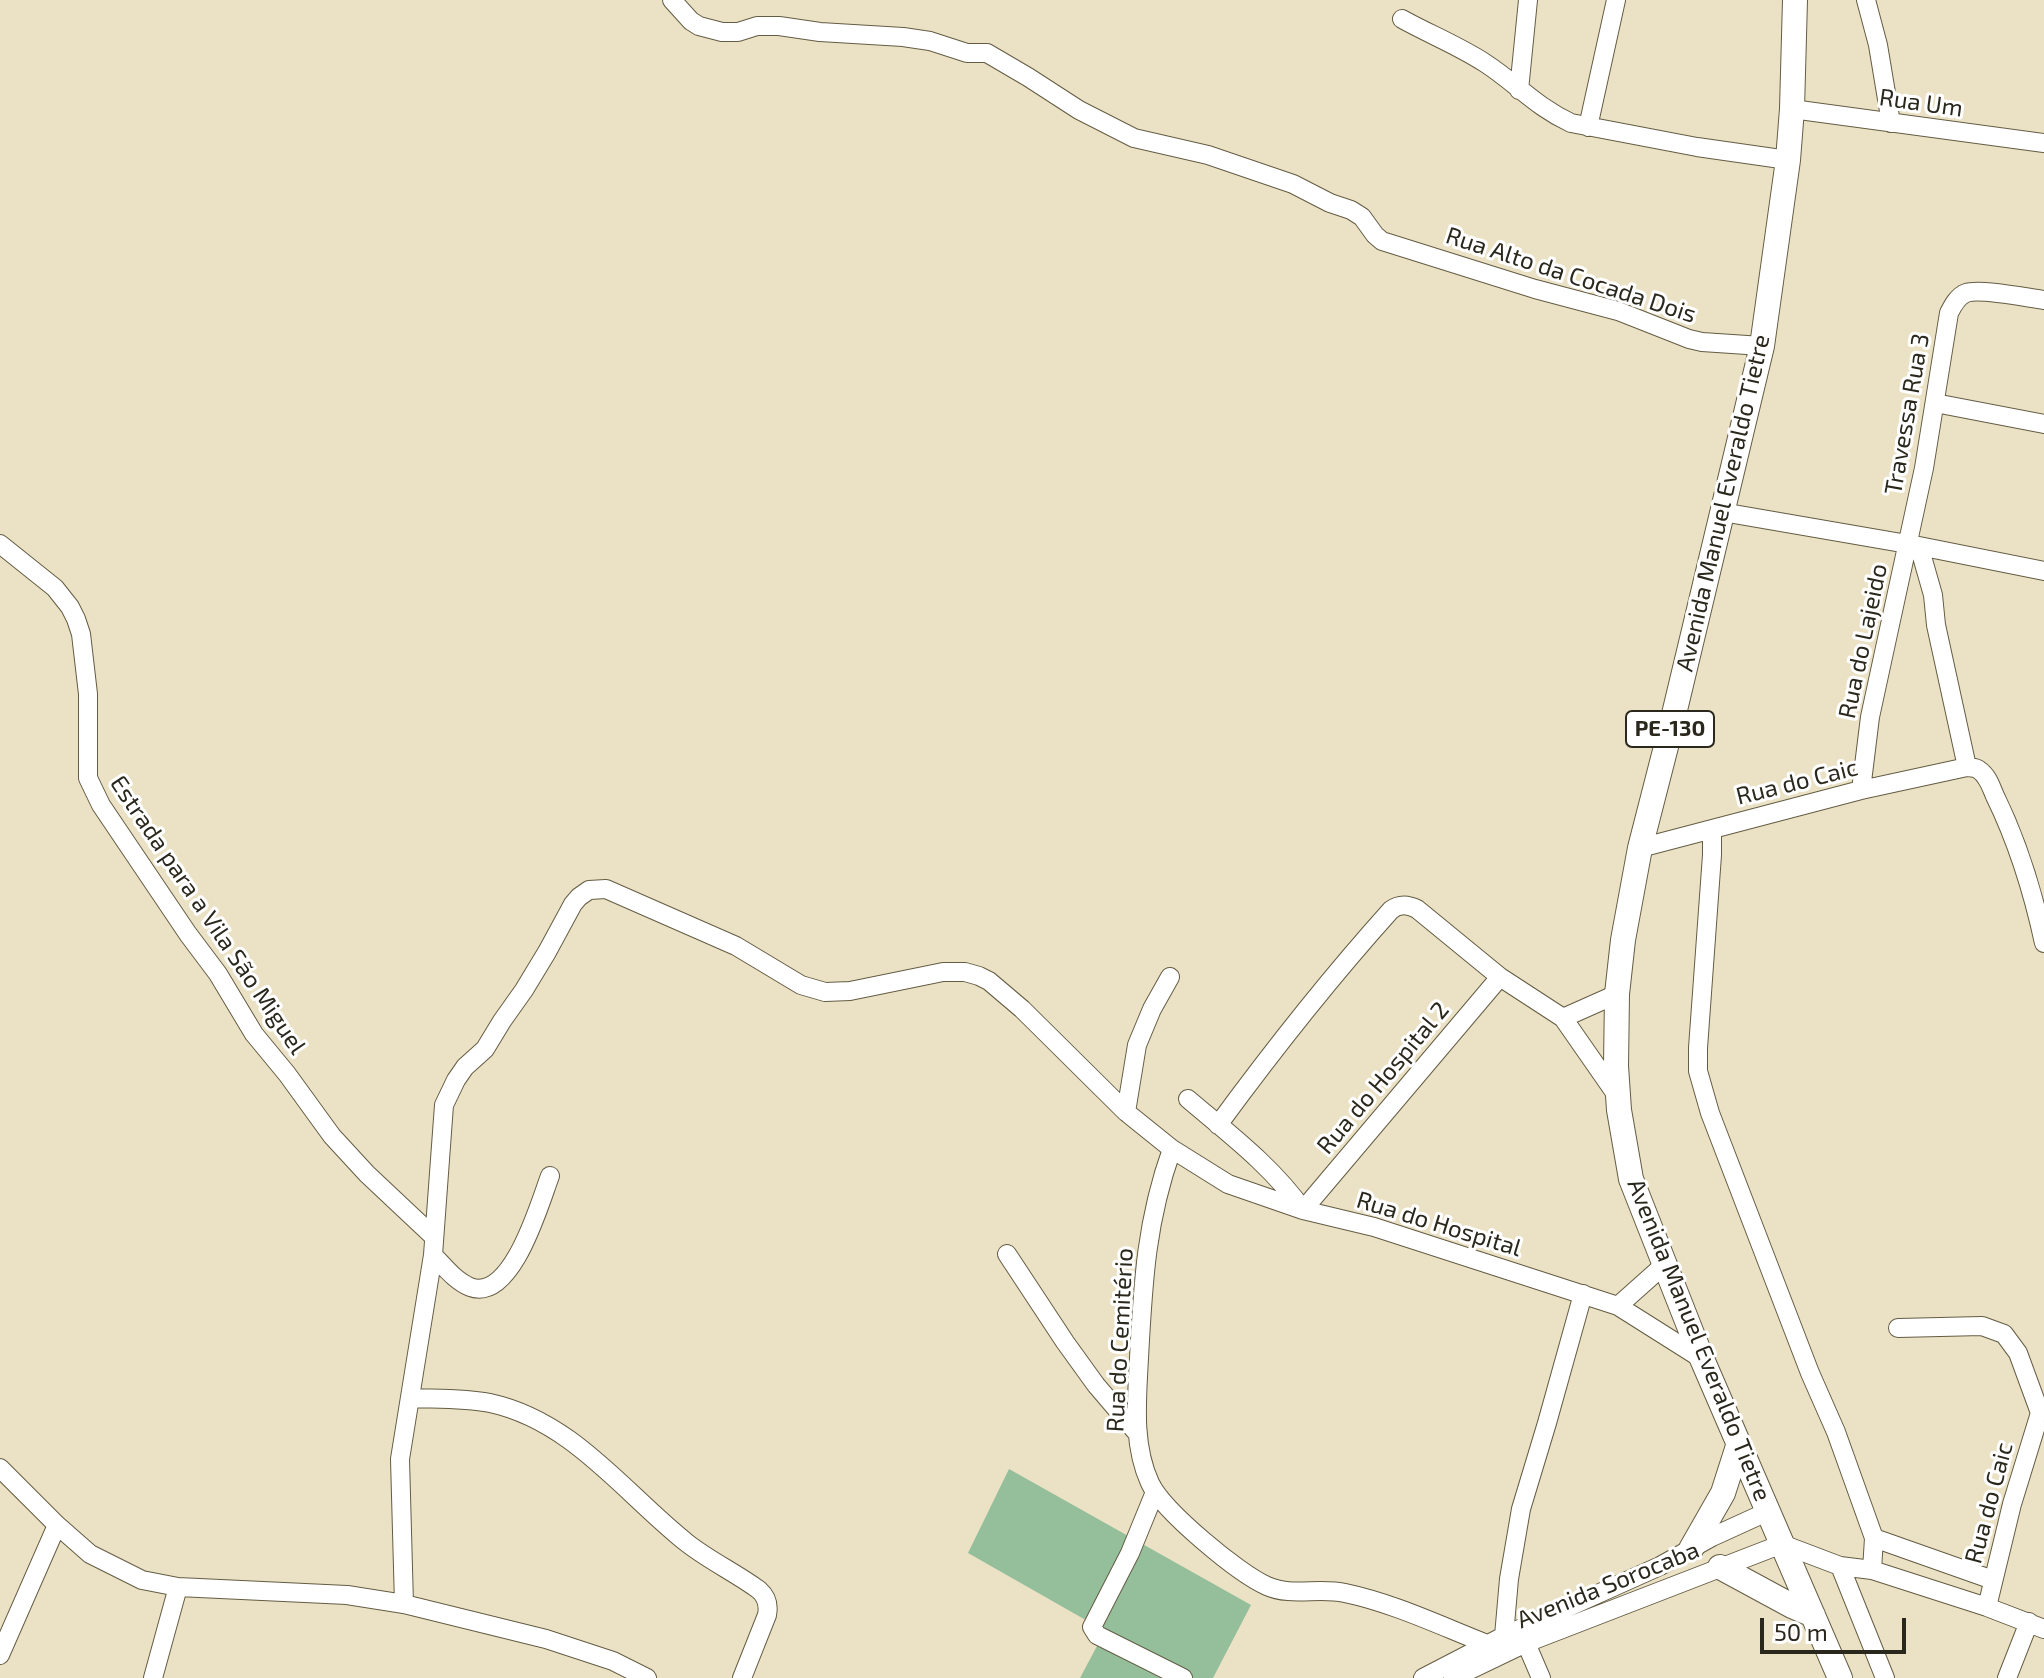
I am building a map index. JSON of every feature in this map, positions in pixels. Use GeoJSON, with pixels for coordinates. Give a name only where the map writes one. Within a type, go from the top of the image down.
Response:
{"type":"FeatureCollection","features":[{"type":"Feature","properties":{"kind":"main road","name":"Avenida Manuel Everaldo Tietre"},"geometry":{"type":"LineString","coordinates":[[1795,0],[1788,160],[1762,346],[1640,848],[1623,940],[1617,994],[1618,1097],[1631,1179],[1702,1359],[1838,1677]]}},
{"type":"Feature","properties":{"kind":"main road"},"geometry":{"type":"LineString","coordinates":[[1691,1549],[1723,1493],[1739,1443]]}},
{"type":"Feature","properties":{"kind":"main road"},"geometry":{"type":"LineString","coordinates":[[1720,1567],[1813,1615]]}},
{"type":"Feature","properties":{"kind":"street","name":"Rua Alto da Cocada Dois"},"geometry":{"type":"LineString","coordinates":[[672,0],[691,21],[722,32],[779,26],[903,37],[930,41],[967,53],[987,53],[1122,133],[1147,142],[1208,155],[1293,184],[1358,213],[1379,239],[1535,289],[1618,311],[1689,339],[1762,346]]}},
{"type":"Feature","properties":{"kind":"street"},"geometry":{"type":"LineString","coordinates":[[1519,90],[1528,0]]}},
{"type":"Feature","properties":{"kind":"street"},"geometry":{"type":"LineString","coordinates":[[1588,127],[1616,0]]}},
{"type":"Feature","properties":{"kind":"street"},"geometry":{"type":"LineString","coordinates":[[1866,0],[1878,45],[1891,123]]}},
{"type":"Feature","properties":{"kind":"street"},"geometry":{"type":"LineString","coordinates":[[1402,19],[1484,63],[1553,115],[1588,127],[1788,160]]}},
{"type":"Feature","properties":{"kind":"street","name":"Rua Um"},"geometry":{"type":"LineString","coordinates":[[1792,109],[2044,143]]}},
{"type":"Feature","properties":{"kind":"street","name":"Travessa Rua 3"},"geometry":{"type":"LineString","coordinates":[[1914,545],[1949,313],[1962,296],[1973,292],[2044,300]]}},
{"type":"Feature","properties":{"kind":"street"},"geometry":{"type":"LineString","coordinates":[[1935,403],[2044,424]]}},
{"type":"Feature","properties":{"kind":"street"},"geometry":{"type":"LineString","coordinates":[[1722,512],[1914,545],[1933,595],[1936,625],[1967,767],[1979,770],[1988,781],[2010,827],[2035,902],[2044,943]]}},
{"type":"Feature","properties":{"kind":"street","name":"Estrada para a Vila São Miguel"},"geometry":{"type":"LineString","coordinates":[[0,544],[55,588],[76,619],[81,634],[88,694],[88,778],[101,805],[218,974],[254,1034],[332,1136],[433,1246],[455,1277],[477,1289],[500,1279],[522,1249],[550,1176]]}},
{"type":"Feature","properties":{"kind":"street","name":"Rua do Lajeido"},"geometry":{"type":"LineString","coordinates":[[1861,790],[1870,717],[1914,545],[2044,571]]}},
{"type":"Feature","properties":{"kind":"street","name":"Rua do Caic"},"geometry":{"type":"LineString","coordinates":[[1640,848],[1861,790],[1967,767]]}},
{"type":"Feature","properties":{"kind":"street"},"geometry":{"type":"LineString","coordinates":[[1712,829],[1698,1032],[1699,1077],[1710,1113],[1810,1373],[1836,1432],[1874,1538],[1872,1570]]}},
{"type":"Feature","properties":{"kind":"street","name":"Rua do Hospital"},"geometry":{"type":"LineString","coordinates":[[433,1246],[444,1105],[450,1090],[465,1067],[485,1049],[524,990],[573,904],[584,892],[606,889],[736,946],[801,985],[825,992],[850,991],[943,972],[979,976],[1022,1009],[1126,1112],[1172,1149],[1228,1184],[1303,1210],[1374,1227],[1618,1306],[1702,1359]]}},
{"type":"Feature","properties":{"kind":"street"},"geometry":{"type":"LineString","coordinates":[[1218,1125],[1338,969],[1399,905],[1412,906],[1500,977],[1563,1018],[1618,1097]]}},
{"type":"Feature","properties":{"kind":"street"},"geometry":{"type":"LineString","coordinates":[[1126,1112],[1137,1045],[1170,977]]}},
{"type":"Feature","properties":{"kind":"street","name":"Rua do Hospital 2"},"geometry":{"type":"LineString","coordinates":[[1303,1210],[1500,977]]}},
{"type":"Feature","properties":{"kind":"street"},"geometry":{"type":"LineString","coordinates":[[1563,1018],[1617,994]]}},
{"type":"Feature","properties":{"kind":"street"},"geometry":{"type":"LineString","coordinates":[[1188,1099],[1282,1181],[1303,1210]]}},
{"type":"Feature","properties":{"kind":"street","name":"Rua do Cemitério"},"geometry":{"type":"LineString","coordinates":[[1172,1149],[1153,1209],[1144,1267],[1137,1391],[1137,1433],[1145,1470],[1155,1492],[1171,1511],[1206,1541],[1264,1585],[1277,1590],[1350,1594],[1495,1640]]}},
{"type":"Feature","properties":{"kind":"street"},"geometry":{"type":"LineString","coordinates":[[404,1604],[400,1459],[433,1246]]}},
{"type":"Feature","properties":{"kind":"street"},"geometry":{"type":"LineString","coordinates":[[1007,1254],[1096,1385],[1137,1433]]}},
{"type":"Feature","properties":{"kind":"street"},"geometry":{"type":"LineString","coordinates":[[1618,1306],[1664,1265]]}},
{"type":"Feature","properties":{"kind":"street","name":"Avenida Sorocaba"},"geometry":{"type":"LineString","coordinates":[[1495,1640],[1521,1509],[1583,1294]]}},
{"type":"Feature","properties":{"kind":"street"},"geometry":{"type":"LineString","coordinates":[[1898,1328],[1982,1326],[2004,1334],[2018,1353],[2042,1414]]}},
{"type":"Feature","properties":{"kind":"street"},"geometry":{"type":"LineString","coordinates":[[411,1398],[488,1402],[541,1421],[568,1438],[687,1543],[759,1590],[768,1605],[767,1615],[742,1678]]}},
{"type":"Feature","properties":{"kind":"street","name":"Rua do Caic"},"geometry":{"type":"LineString","coordinates":[[1987,1607],[2012,1504],[2042,1414]]}},
{"type":"Feature","properties":{"kind":"street"},"geometry":{"type":"LineString","coordinates":[[0,1468],[90,1554],[142,1580],[178,1587],[347,1595],[404,1604],[546,1639],[608,1670],[647,1678]]}},
{"type":"Feature","properties":{"kind":"street"},"geometry":{"type":"LineString","coordinates":[[1155,1492],[1130,1553],[1092,1628],[1097,1635],[1183,1678]]}},
{"type":"Feature","properties":{"kind":"street","name":"Avenida Sorocaba"},"geometry":{"type":"LineString","coordinates":[[1423,1678],[1495,1640],[1660,1566],[1769,1511]]}},
{"type":"Feature","properties":{"kind":"street"},"geometry":{"type":"LineString","coordinates":[[0,1655],[57,1525]]}},
{"type":"Feature","properties":{"kind":"street"},"geometry":{"type":"LineString","coordinates":[[1874,1538],[1993,1580]]}},
{"type":"Feature","properties":{"kind":"street"},"geometry":{"type":"LineString","coordinates":[[1782,1544],[1840,1566],[1872,1570],[2036,1626],[2007,1678]]}},
{"type":"Feature","properties":{"kind":"street","name":"Avenida Sorocaba"},"geometry":{"type":"LineString","coordinates":[[1453,1678],[1526,1643],[1782,1544]]}},
{"type":"Feature","properties":{"kind":"street"},"geometry":{"type":"LineString","coordinates":[[1840,1566],[1885,1678]]}},
{"type":"Feature","properties":{"kind":"street"},"geometry":{"type":"LineString","coordinates":[[153,1678],[178,1587]]}},
{"type":"Feature","properties":{"kind":"street"},"geometry":{"type":"LineString","coordinates":[[1526,1643],[1541,1678]]}},
{"type":"Feature","properties":{"kind":"green space"},"geometry":{"type":"Polygon","coordinates":[[[1009,1469],[1251,1605],[1213,1678],[1080,1678],[1105,1631],[968,1553],[1009,1469]]]}}]}
